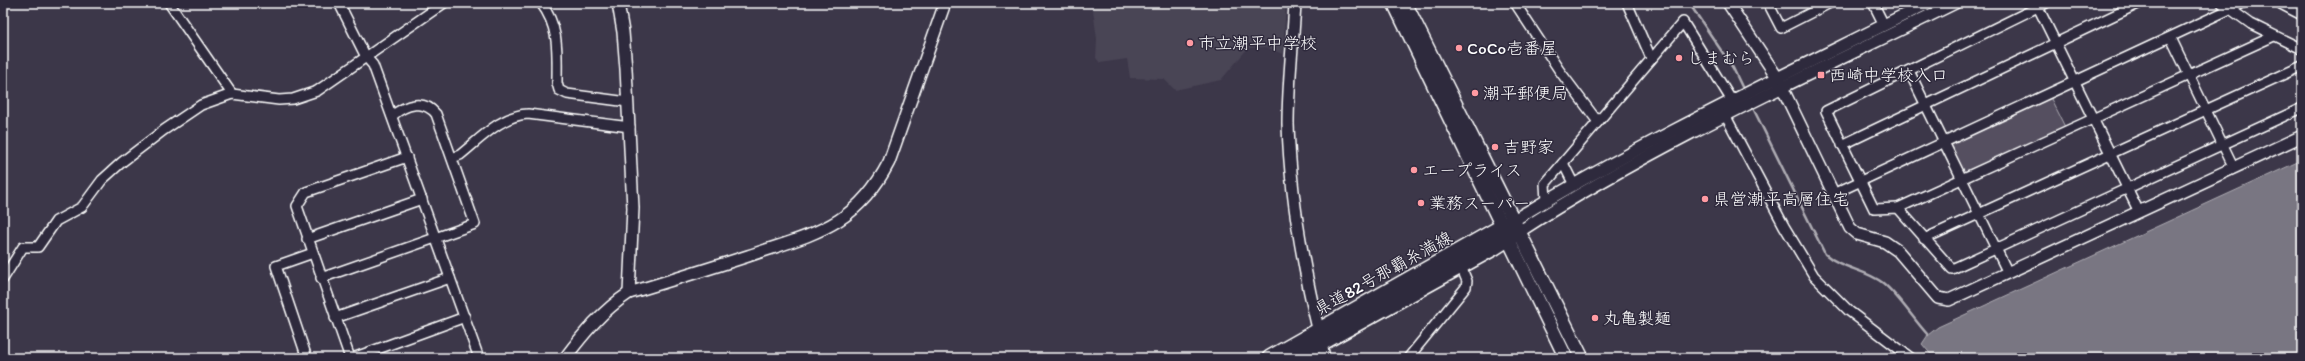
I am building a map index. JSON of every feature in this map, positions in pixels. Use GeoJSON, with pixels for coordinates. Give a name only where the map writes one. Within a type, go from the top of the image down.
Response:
{"type":"FeatureCollection","features":[{"type":"Feature","properties":{"kind":"main road"},"geometry":{"type":"LineString","coordinates":[[1394,3],[1504,234],[1566,358]]}},
{"type":"Feature","properties":{"kind":"main road"},"geometry":{"type":"LineString","coordinates":[[1405,3],[1582,358]]}},
{"type":"Feature","properties":{"kind":"main road","name":"県道82号那覇糸満線"},"geometry":{"type":"LineString","coordinates":[[1270,358],[1320,337],[1517,226]]}},
{"type":"Feature","properties":{"kind":"main road","name":"県道82号那覇糸満線"},"geometry":{"type":"LineString","coordinates":[[1294,358],[1320,337]]}},
{"type":"Feature","properties":{"kind":"street"},"geometry":{"type":"LineString","coordinates":[[169,3],[232,94]]}},
{"type":"Feature","properties":{"kind":"street"},"geometry":{"type":"LineString","coordinates":[[339,3],[366,57],[373,65],[479,358]]}},
{"type":"Feature","properties":{"kind":"street"},"geometry":{"type":"LineString","coordinates":[[3,279],[23,247],[38,247],[56,221],[82,207],[102,180],[122,162],[164,130],[201,105],[232,94],[279,100],[304,97],[366,57],[444,3]]}},
{"type":"Feature","properties":{"kind":"street"},"geometry":{"type":"LineString","coordinates":[[541,3],[553,20],[556,31],[557,83],[560,90],[567,94],[628,102]]}},
{"type":"Feature","properties":{"kind":"street"},"geometry":{"type":"LineString","coordinates":[[618,3],[624,32],[630,127],[633,208],[629,294]]}},
{"type":"Feature","properties":{"kind":"street"},"geometry":{"type":"LineString","coordinates":[[565,358],[594,321],[612,304],[629,294],[811,236],[847,215],[878,183],[889,162],[945,3]]}},
{"type":"Feature","properties":{"kind":"street"},"geometry":{"type":"LineString","coordinates":[[1295,3],[1288,123],[1291,180],[1309,292],[1325,358]]}},
{"type":"Feature","properties":{"kind":"street"},"geometry":{"type":"LineString","coordinates":[[1515,3],[1559,70],[1598,122]]}},
{"type":"Feature","properties":{"kind":"street"},"geometry":{"type":"LineString","coordinates":[[1627,3],[1651,58]]}},
{"type":"Feature","properties":{"kind":"street"},"geometry":{"type":"LineString","coordinates":[[1768,3],[1781,28],[1830,3]]}},
{"type":"Feature","properties":{"kind":"street"},"geometry":{"type":"LineString","coordinates":[[1873,3],[1884,25]]}},
{"type":"Feature","properties":{"kind":"street"},"geometry":{"type":"LineString","coordinates":[[1517,226],[1569,201],[1723,111],[1758,87],[1928,3]]}},
{"type":"Feature","properties":{"kind":"street"},"geometry":{"type":"LineString","coordinates":[[1736,102],[1767,95],[1955,3]]}},
{"type":"Feature","properties":{"kind":"street"},"geometry":{"type":"LineString","coordinates":[[1842,145],[2140,3]]}},
{"type":"Feature","properties":{"kind":"street"},"geometry":{"type":"LineString","coordinates":[[2222,3],[2229,10],[2274,36],[2302,49]]}},
{"type":"Feature","properties":{"kind":"street"},"geometry":{"type":"LineString","coordinates":[[1832,194],[2171,38],[2243,3]]}},
{"type":"Feature","properties":{"kind":"street"},"geometry":{"type":"LineString","coordinates":[[2281,3],[2302,14]]}},
{"type":"Feature","properties":{"kind":"street"},"geometry":{"type":"LineString","coordinates":[[1732,4],[1777,77],[1832,194],[1850,228],[1857,234],[1885,242],[1898,251],[1938,298],[1949,300],[2302,136]]}},
{"type":"Feature","properties":{"kind":"street"},"geometry":{"type":"LineString","coordinates":[[2139,212],[2093,118],[2055,43],[2040,4],[1909,71],[1826,111],[1874,209],[1898,208],[2093,118],[2274,36]]}},
{"type":"Feature","properties":{"kind":"street"},"geometry":{"type":"LineString","coordinates":[[1546,201],[1545,184],[1682,22],[1736,102]]}},
{"type":"Feature","properties":{"kind":"street"},"geometry":{"type":"LineString","coordinates":[[2171,38],[2234,168]]}},
{"type":"Feature","properties":{"kind":"street"},"geometry":{"type":"LineString","coordinates":[[1924,239],[2302,66]]}},
{"type":"Feature","properties":{"kind":"street"},"geometry":{"type":"LineString","coordinates":[[1909,71],[2008,273]]}},
{"type":"Feature","properties":{"kind":"street"},"geometry":{"type":"LineString","coordinates":[[321,278],[475,224],[436,114],[429,106],[421,104],[400,109],[392,116]]}},
{"type":"Feature","properties":{"kind":"street"},"geometry":{"type":"LineString","coordinates":[[1898,208],[1952,269],[2302,108]]}},
{"type":"Feature","properties":{"kind":"street"},"geometry":{"type":"LineString","coordinates":[[1517,226],[1546,201],[1574,185],[1723,111]]}},
{"type":"Feature","properties":{"kind":"street"},"geometry":{"type":"LineString","coordinates":[[1723,111],[1784,226],[1814,276],[1849,312],[1911,358]]}},
{"type":"Feature","properties":{"kind":"street"},"geometry":{"type":"LineString","coordinates":[[452,158],[460,155],[506,120],[516,115],[528,114],[630,127]]}},
{"type":"Feature","properties":{"kind":"street"},"geometry":{"type":"LineString","coordinates":[[350,358],[297,211],[298,201],[306,192],[407,157]]}},
{"type":"Feature","properties":{"kind":"street"},"geometry":{"type":"LineString","coordinates":[[1563,163],[1574,185]]}},
{"type":"Feature","properties":{"kind":"street"},"geometry":{"type":"LineString","coordinates":[[307,239],[422,199]]}},
{"type":"Feature","properties":{"kind":"street"},"geometry":{"type":"LineString","coordinates":[[307,358],[276,266],[312,253]]}},
{"type":"Feature","properties":{"kind":"street"},"geometry":{"type":"LineString","coordinates":[[1408,358],[1466,287],[1467,281],[1458,260]]}},
{"type":"Feature","properties":{"kind":"street"},"geometry":{"type":"LineString","coordinates":[[335,318],[450,278]]}},
{"type":"Feature","properties":{"kind":"street"},"geometry":{"type":"LineString","coordinates":[[353,358],[465,317]]}},
{"type":"Feature","properties":{"kind":"shaded area","name":"市立潮平中学校"},"geometry":{"type":"Polygon","coordinates":[[[1092,3],[1286,3],[1283,54],[1265,47],[1248,48],[1221,80],[1175,90],[1164,79],[1130,78],[1127,59],[1100,63],[1096,58],[1097,39],[1092,3]]]}},
{"type":"Feature","properties":{"kind":"shaded area"},"geometry":{"type":"Polygon","coordinates":[[[2050,97],[2065,127],[1965,175],[1948,145],[2050,97]]]}},
{"type":"Feature","properties":{"kind":"shaded area"},"geometry":{"type":"Polygon","coordinates":[[[2302,160],[2302,358],[1934,358],[1922,344],[1928,335],[1938,327],[2302,160]]]}},
{"type":"Feature","properties":{"kind":"waterway"},"geometry":{"type":"LineString","coordinates":[[1689,3],[1733,68],[1744,91]]}},
{"type":"Feature","properties":{"kind":"waterway"},"geometry":{"type":"LineString","coordinates":[[1752,106],[1825,254],[1839,263],[1876,278],[1883,283],[1895,294],[1928,335]]}},
{"type":"Feature","properties":{"kind":"place","name":"市立潮平中学校"},"geometry":{"type":"Point","coordinates":[1190,43]}},
{"type":"Feature","properties":{"kind":"place","name":"CoCo壱番屋"},"geometry":{"type":"Point","coordinates":[1459,48]}},
{"type":"Feature","properties":{"kind":"place","name":"しまむら"},"geometry":{"type":"Point","coordinates":[1679,58]}},
{"type":"Feature","properties":{"kind":"place","name":"西崎中学校入口"},"geometry":{"type":"Point","coordinates":[1821,75]}},
{"type":"Feature","properties":{"kind":"place","name":"潮平郵便局"},"geometry":{"type":"Point","coordinates":[1475,93]}},
{"type":"Feature","properties":{"kind":"place","name":"吉野家"},"geometry":{"type":"Point","coordinates":[1495,147]}},
{"type":"Feature","properties":{"kind":"place","name":"エープライス"},"geometry":{"type":"Point","coordinates":[1414,170]}},
{"type":"Feature","properties":{"kind":"place","name":"県営潮平高層住宅"},"geometry":{"type":"Point","coordinates":[1705,199]}},
{"type":"Feature","properties":{"kind":"place","name":"業務スーパー"},"geometry":{"type":"Point","coordinates":[1421,203]}},
{"type":"Feature","properties":{"kind":"place","name":"丸亀製麺"},"geometry":{"type":"Point","coordinates":[1595,318]}}]}
